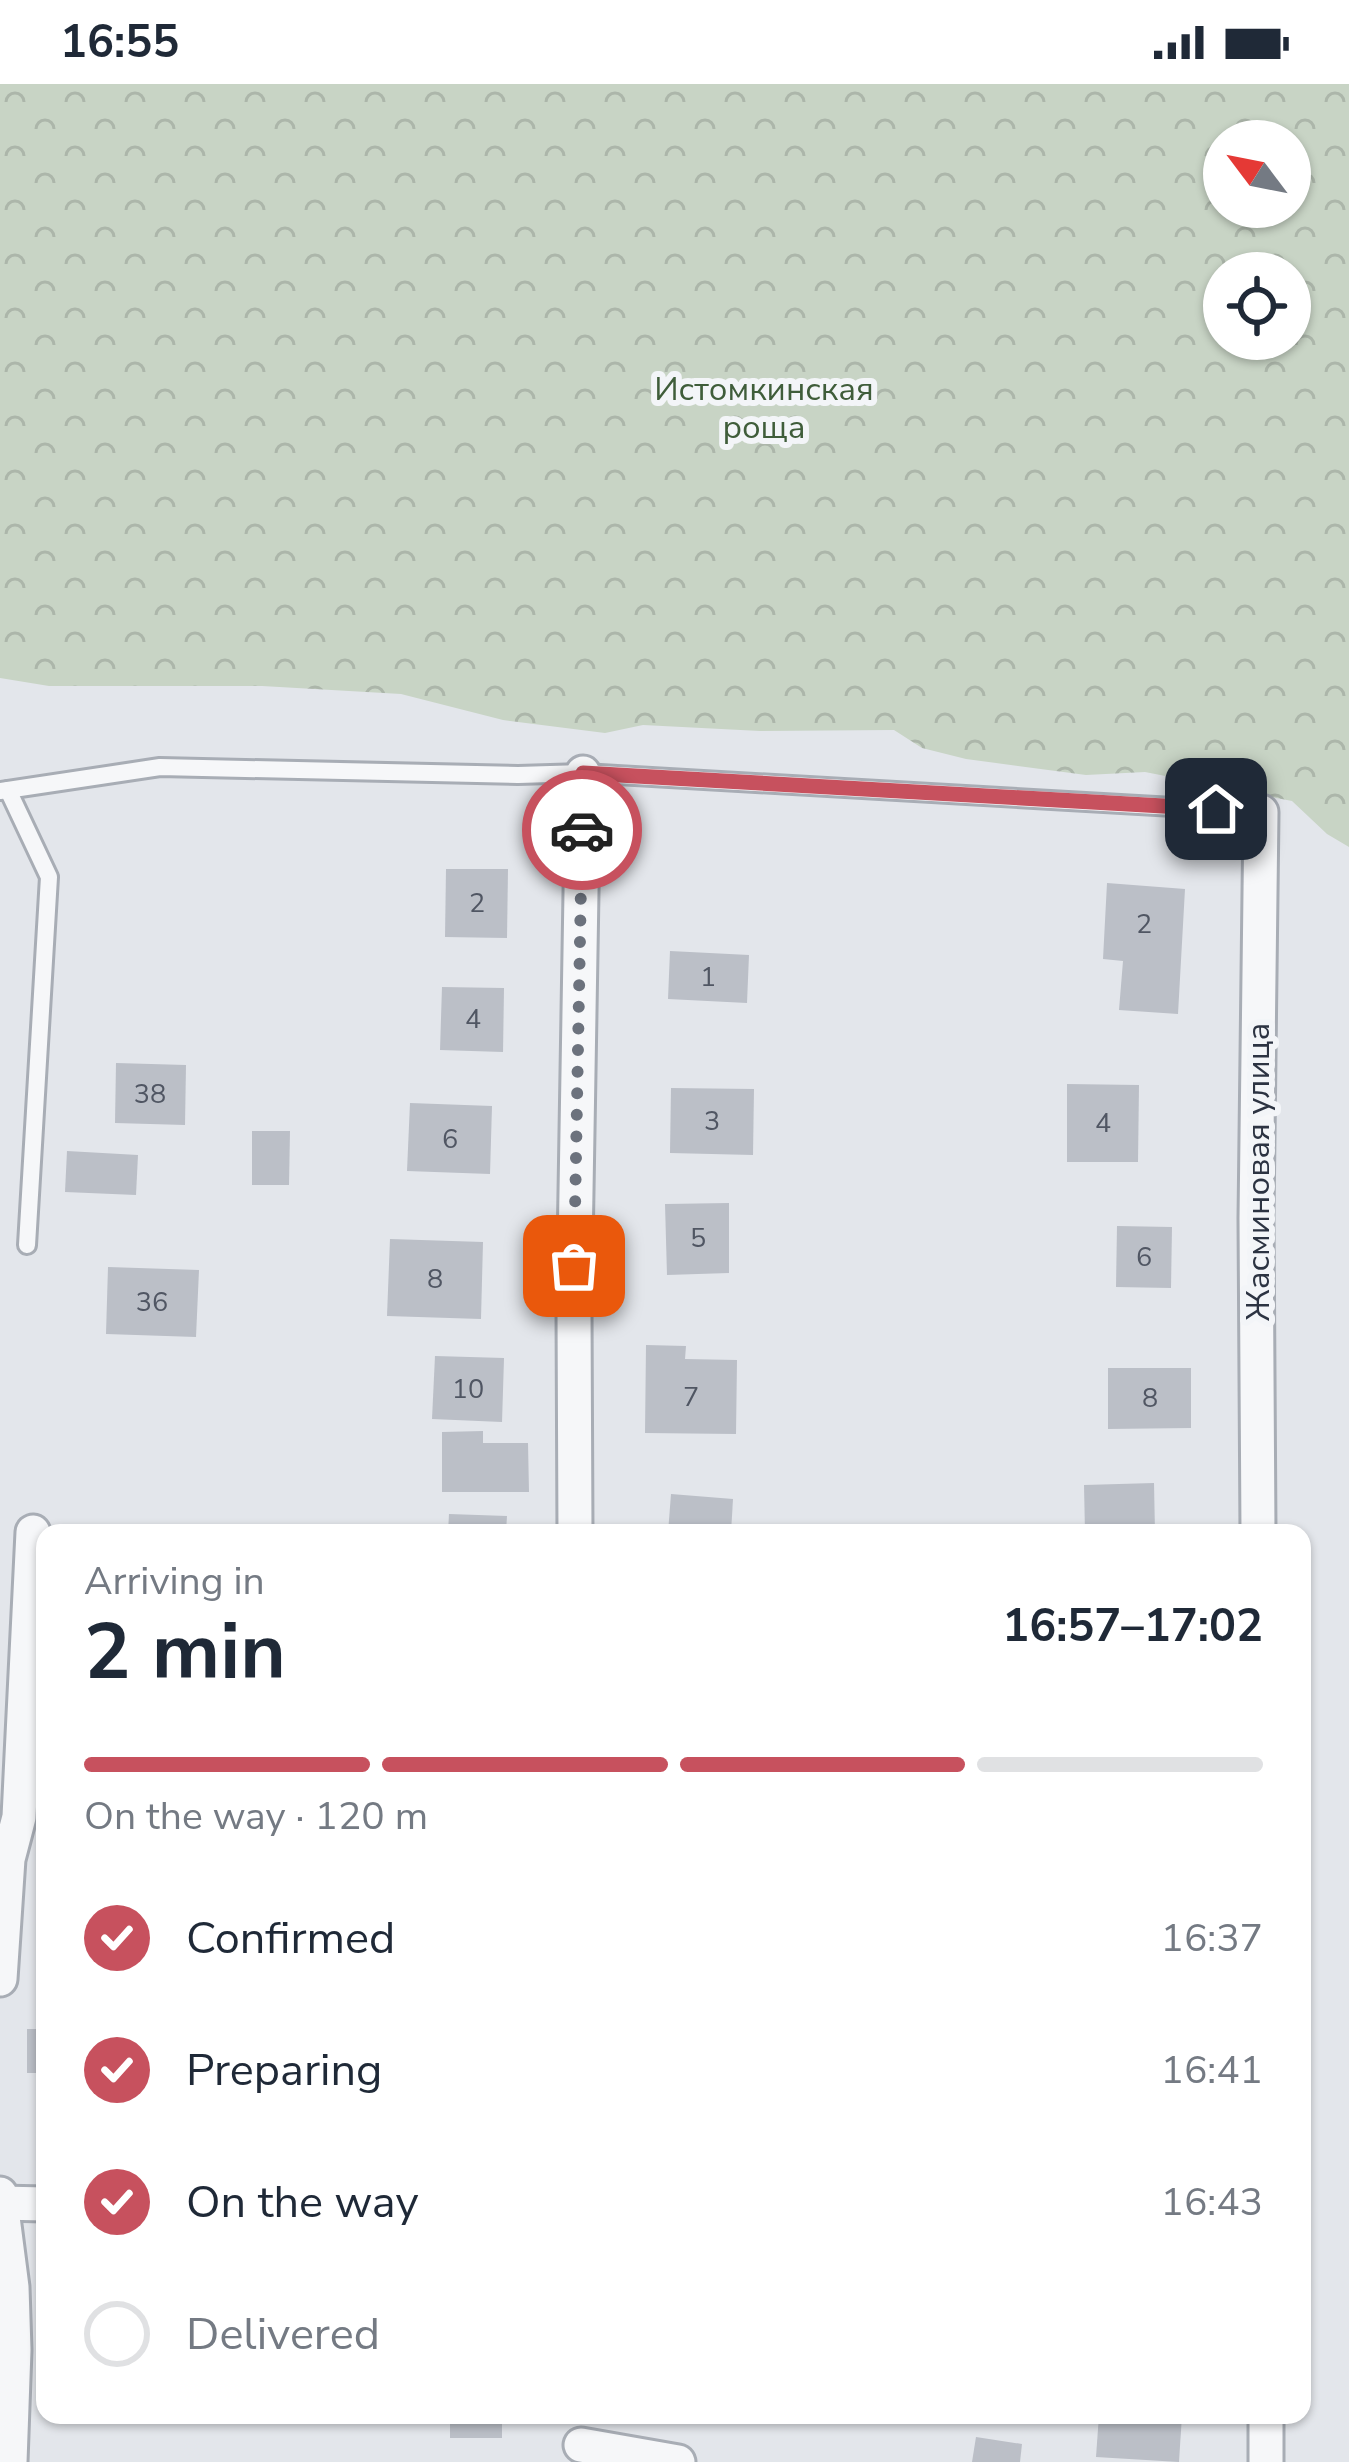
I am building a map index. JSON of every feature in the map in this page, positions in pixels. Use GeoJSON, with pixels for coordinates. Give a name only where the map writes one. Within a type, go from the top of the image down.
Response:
{"type":"FeatureCollection","features":[{"type":"Feature","properties":{"kind":"street"},"geometry":{"type":"LineString","coordinates":[[575,1524],[583,773]]}},
{"type":"Feature","properties":{"kind":"street","name":"Жасминовая улица"},"geometry":{"type":"LineString","coordinates":[[1258,1524],[1261,812]]}},
{"type":"Feature","properties":{"kind":"street"},"geometry":{"type":"LineString","coordinates":[[0,1979],[8,1859],[19,1816],[33,1532]]}},
{"type":"Feature","properties":{"kind":"street"},"geometry":{"type":"LineString","coordinates":[[0,2194],[12,2287],[7,2350],[10,2462]]}},
{"type":"Feature","properties":{"kind":"street"},"geometry":{"type":"LineString","coordinates":[[0,2203],[36,2204]]}},
{"type":"Feature","properties":{"kind":"street"},"geometry":{"type":"LineString","coordinates":[[1265,2424],[1266,2462]]}},
{"type":"Feature","properties":{"kind":"street"},"geometry":{"type":"LineString","coordinates":[[581,2441],[678,2462]]}},
{"type":"Feature","properties":{"kind":"lane"},"geometry":{"type":"LineString","coordinates":[[27,1244],[49,877],[4,790],[160,767],[583,773],[1261,812]]}},
{"type":"Feature","properties":{"kind":"green space","name":"Истомкинская роща"},"geometry":{"type":"Polygon","coordinates":[[[0,84],[1349,84],[1349,847],[1327,834],[1292,801],[1145,772],[1086,775],[966,759],[922,748],[894,730],[760,731],[643,725],[605,733],[503,720],[401,694],[262,686],[49,686],[0,678],[0,84]]]}},
{"type":"Feature","properties":{"kind":"building"},"geometry":{"type":"Polygon","coordinates":[[[446,869],[508,869],[507,938],[445,937],[446,869]]]}},
{"type":"Feature","properties":{"kind":"building"},"geometry":{"type":"Polygon","coordinates":[[[1107,883],[1185,889],[1178,1014],[1119,1010],[1123,961],[1103,959],[1107,883]]]}},
{"type":"Feature","properties":{"kind":"building"},"geometry":{"type":"Polygon","coordinates":[[[670,951],[749,955],[747,1003],[668,999],[670,951]]]}},
{"type":"Feature","properties":{"kind":"building"},"geometry":{"type":"Polygon","coordinates":[[[442,987],[504,988],[503,1052],[440,1050],[442,987]]]}},
{"type":"Feature","properties":{"kind":"building"},"geometry":{"type":"Polygon","coordinates":[[[116,1063],[186,1065],[185,1125],[115,1123],[116,1063]]]}},
{"type":"Feature","properties":{"kind":"building"},"geometry":{"type":"Polygon","coordinates":[[[1067,1084],[1139,1085],[1138,1162],[1067,1162],[1067,1084]]]}},
{"type":"Feature","properties":{"kind":"building"},"geometry":{"type":"Polygon","coordinates":[[[671,1088],[754,1089],[753,1155],[670,1153],[671,1088]]]}},
{"type":"Feature","properties":{"kind":"building"},"geometry":{"type":"Polygon","coordinates":[[[410,1103],[492,1106],[490,1174],[407,1171],[410,1103]]]}},
{"type":"Feature","properties":{"kind":"building"},"geometry":{"type":"Polygon","coordinates":[[[252,1131],[290,1131],[289,1185],[252,1185],[252,1131]]]}},
{"type":"Feature","properties":{"kind":"building"},"geometry":{"type":"Polygon","coordinates":[[[67,1151],[138,1155],[136,1195],[65,1192],[67,1151]]]}},
{"type":"Feature","properties":{"kind":"building"},"geometry":{"type":"Polygon","coordinates":[[[729,1203],[729,1273],[667,1275],[665,1204],[729,1203]]]}},
{"type":"Feature","properties":{"kind":"building"},"geometry":{"type":"Polygon","coordinates":[[[1117,1226],[1172,1227],[1171,1288],[1116,1287],[1117,1226]]]}},
{"type":"Feature","properties":{"kind":"building"},"geometry":{"type":"Polygon","coordinates":[[[390,1239],[483,1242],[481,1319],[387,1316],[390,1239]]]}},
{"type":"Feature","properties":{"kind":"building"},"geometry":{"type":"Polygon","coordinates":[[[108,1267],[199,1270],[196,1337],[106,1334],[108,1267]]]}},
{"type":"Feature","properties":{"kind":"building"},"geometry":{"type":"Polygon","coordinates":[[[646,1345],[686,1346],[685,1359],[737,1360],[736,1434],[645,1433],[646,1345]]]}},
{"type":"Feature","properties":{"kind":"building"},"geometry":{"type":"Polygon","coordinates":[[[435,1356],[504,1358],[502,1422],[432,1419],[435,1356]]]}},
{"type":"Feature","properties":{"kind":"building"},"geometry":{"type":"Polygon","coordinates":[[[1108,1368],[1191,1368],[1191,1428],[1108,1429],[1108,1368]]]}},
{"type":"Feature","properties":{"kind":"building"},"geometry":{"type":"Polygon","coordinates":[[[483,1431],[483,1443],[528,1443],[529,1492],[442,1492],[442,1432],[483,1431]]]}},
{"type":"Feature","properties":{"kind":"building"},"geometry":{"type":"Polygon","coordinates":[[[1154,1483],[1155,1524],[1085,1524],[1084,1485],[1154,1483]]]}},
{"type":"Feature","properties":{"kind":"building"},"geometry":{"type":"Polygon","coordinates":[[[671,1494],[733,1499],[732,1524],[669,1524],[671,1494]]]}},
{"type":"Feature","properties":{"kind":"building"},"geometry":{"type":"Polygon","coordinates":[[[449,1514],[507,1516],[507,1524],[448,1524],[449,1514]]]}},
{"type":"Feature","properties":{"kind":"building"},"geometry":{"type":"Polygon","coordinates":[[[27,2029],[36,2029],[36,2073],[27,2073],[27,2029]]]}},
{"type":"Feature","properties":{"kind":"building"},"geometry":{"type":"Polygon","coordinates":[[[450,2424],[502,2424],[502,2438],[450,2438],[450,2424]]]}},
{"type":"Feature","properties":{"kind":"building"},"geometry":{"type":"Polygon","coordinates":[[[1098,2424],[1181,2424],[1179,2462],[1096,2457],[1098,2424]]]}},
{"type":"Feature","properties":{"kind":"building"},"geometry":{"type":"Polygon","coordinates":[[[976,2437],[1022,2444],[1020,2462],[972,2462],[976,2437]]]}},
{"type":"Feature","properties":{"kind":"way so far"},"geometry":{"type":"LineString","coordinates":[[574,1266],[582,830]]}},
{"type":"Feature","properties":{"kind":"route"},"geometry":{"type":"LineString","coordinates":[[582,830],[583,773],[1216,809]]}}]}
